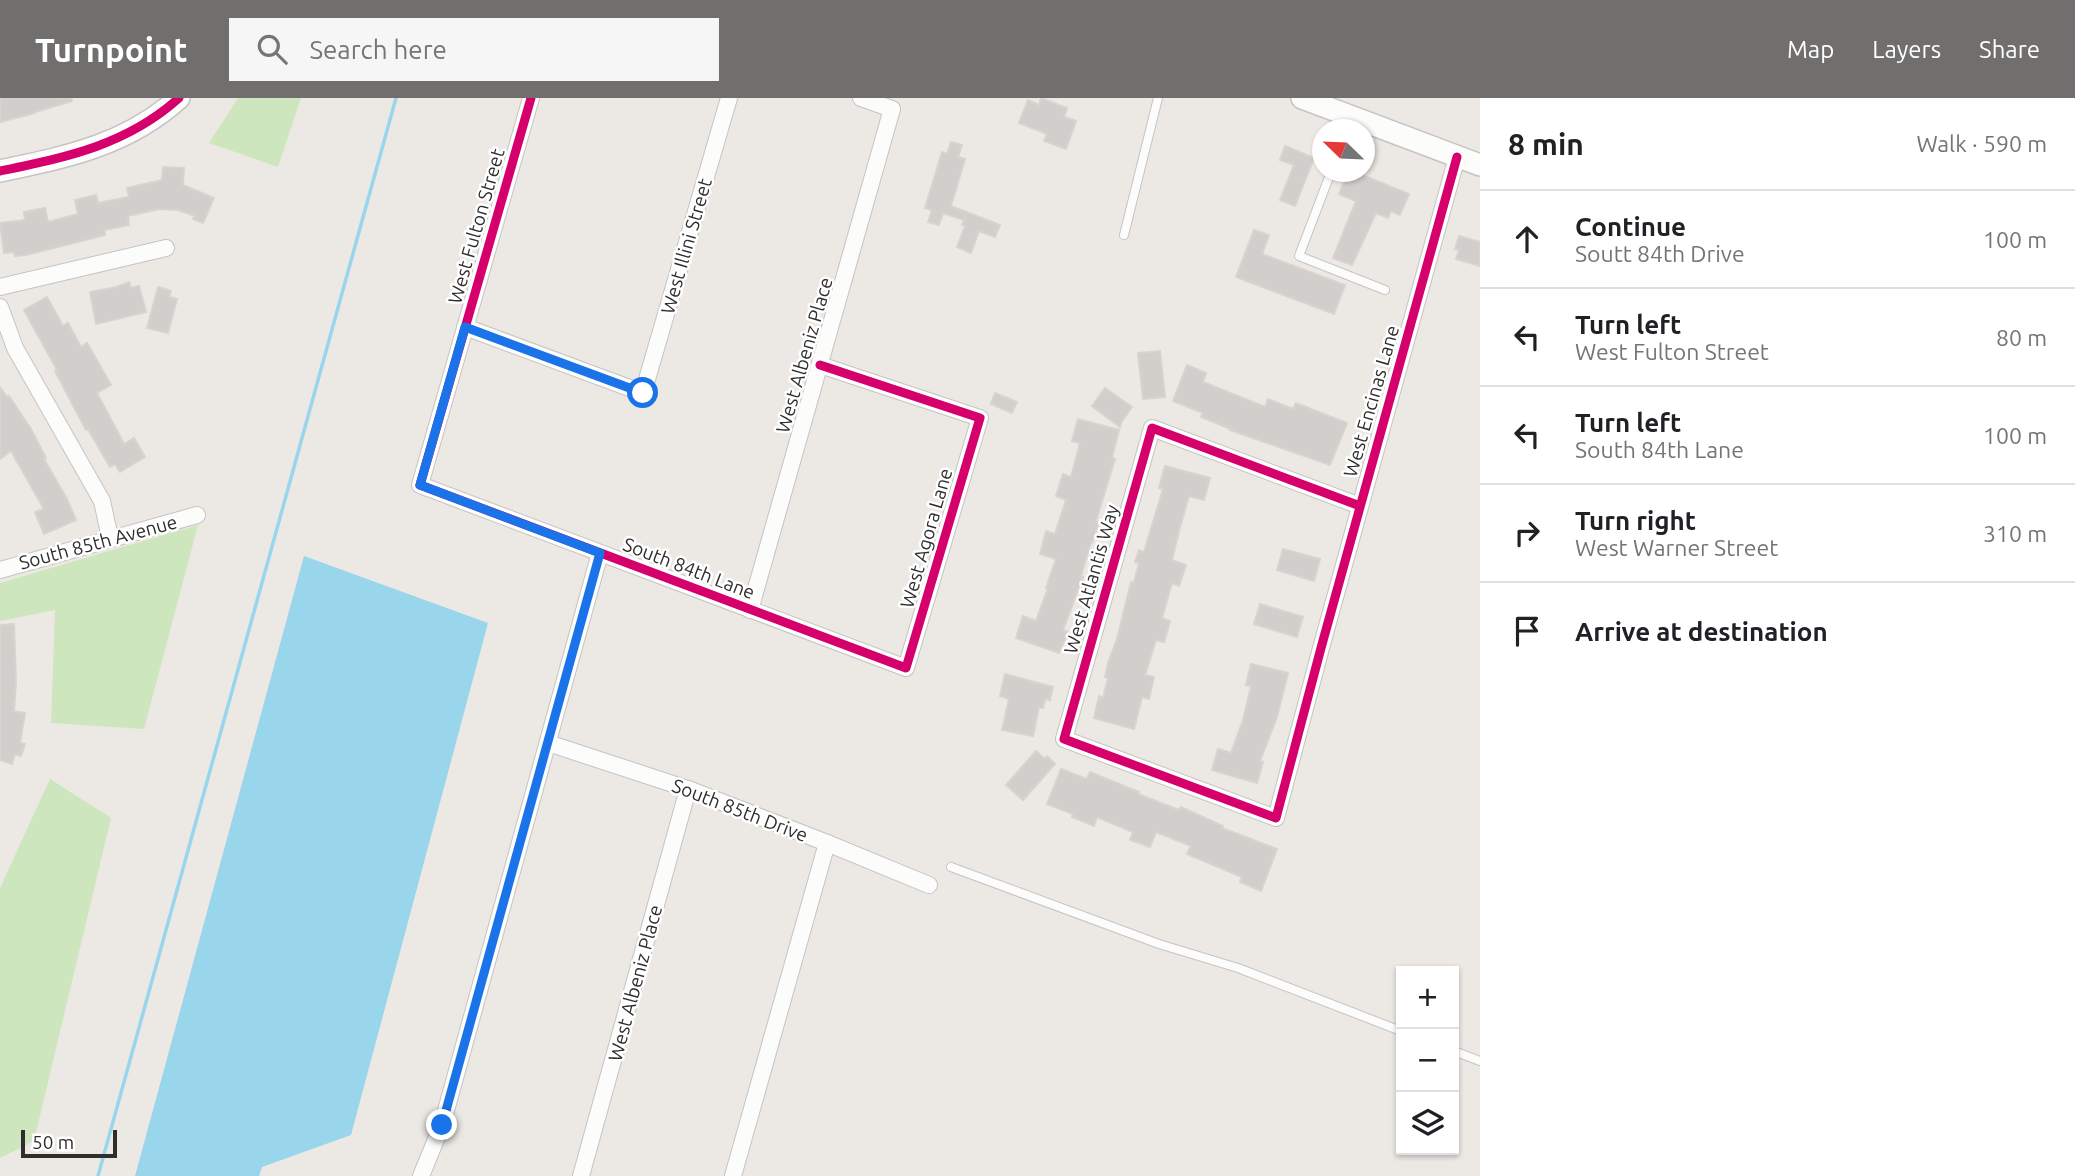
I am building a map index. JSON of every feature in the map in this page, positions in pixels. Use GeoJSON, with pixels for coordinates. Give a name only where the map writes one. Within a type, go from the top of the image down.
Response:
{"type":"FeatureCollection","features":[{"type":"Feature","properties":{"kind":"street"},"geometry":{"type":"LineString","coordinates":[[0,171],[68,157],[112,142],[142,125],[179,98]]}},
{"type":"Feature","properties":{"kind":"street","name":"West Fulton Street"},"geometry":{"type":"LineString","coordinates":[[420,485],[531,98]]}},
{"type":"Feature","properties":{"kind":"street","name":"West Illini Street"},"geometry":{"type":"LineString","coordinates":[[465,327],[643,393],[729,98]]}},
{"type":"Feature","properties":{"kind":"street","name":"West Albeniz Place"},"geometry":{"type":"LineString","coordinates":[[750,610],[892,109],[861,98]]}},
{"type":"Feature","properties":{"kind":"street"},"geometry":{"type":"LineString","coordinates":[[1302,98],[1341,119]]}},
{"type":"Feature","properties":{"kind":"street"},"geometry":{"type":"LineString","coordinates":[[1375,131],[1480,165]]}},
{"type":"Feature","properties":{"kind":"street","name":"West Encinas Lane"},"geometry":{"type":"LineString","coordinates":[[1276,818],[1457,156]]}},
{"type":"Feature","properties":{"kind":"street"},"geometry":{"type":"LineString","coordinates":[[0,287],[166,248]]}},
{"type":"Feature","properties":{"kind":"street"},"geometry":{"type":"LineString","coordinates":[[0,307],[15,348],[102,501],[110,538]]}},
{"type":"Feature","properties":{"kind":"street","name":"West Agora Lane"},"geometry":{"type":"LineString","coordinates":[[820,365],[979,418],[906,668]]}},
{"type":"Feature","properties":{"kind":"street","name":"West Atlantis Way"},"geometry":{"type":"LineString","coordinates":[[1276,818],[1064,739],[1152,428],[1360,506]]}},
{"type":"Feature","properties":{"kind":"street","name":"South 84th Lane"},"geometry":{"type":"LineString","coordinates":[[420,485],[906,668]]}},
{"type":"Feature","properties":{"kind":"street","name":"South 85th Avenue"},"geometry":{"type":"LineString","coordinates":[[0,570],[197,515]]}},
{"type":"Feature","properties":{"kind":"street"},"geometry":{"type":"LineString","coordinates":[[421,1176],[442,1125],[600,553]]}},
{"type":"Feature","properties":{"kind":"street","name":"South 85th Drive"},"geometry":{"type":"LineString","coordinates":[[548,743],[688,789],[929,885]]}},
{"type":"Feature","properties":{"kind":"street","name":"West Albeniz Place"},"geometry":{"type":"LineString","coordinates":[[582,1176],[688,789]]}},
{"type":"Feature","properties":{"kind":"street"},"geometry":{"type":"LineString","coordinates":[[733,1176],[827,843]]}},
{"type":"Feature","properties":{"kind":"lane"},"geometry":{"type":"LineString","coordinates":[[1124,235],[1158,98]]}},
{"type":"Feature","properties":{"kind":"lane"},"geometry":{"type":"LineString","coordinates":[[1327,182],[1299,256],[1385,290]]}},
{"type":"Feature","properties":{"kind":"lane"},"geometry":{"type":"LineString","coordinates":[[951,867],[1159,944],[1238,968],[1396,1029]]}},
{"type":"Feature","properties":{"kind":"lane"},"geometry":{"type":"LineString","coordinates":[[1459,1053],[1480,1061]]}},
{"type":"Feature","properties":{"kind":"green space"},"geometry":{"type":"Polygon","coordinates":[[[238,98],[301,98],[278,167],[209,143],[238,98]]]}},
{"type":"Feature","properties":{"kind":"green space"},"geometry":{"type":"Polygon","coordinates":[[[198,525],[144,729],[51,723],[55,610],[0,621],[0,583],[198,525]]]}},
{"type":"Feature","properties":{"kind":"green space"},"geometry":{"type":"Polygon","coordinates":[[[50,779],[111,818],[34,1141],[0,1158],[0,888],[50,779]]]}},
{"type":"Feature","properties":{"kind":"water"},"geometry":{"type":"Polygon","coordinates":[[[304,556],[488,623],[351,1135],[262,1167],[259,1176],[135,1176],[304,556]]]}},
{"type":"Feature","properties":{"kind":"building"},"geometry":{"type":"Polygon","coordinates":[[[0,98],[71,98],[72,101],[0,122],[0,98]]]}},
{"type":"Feature","properties":{"kind":"building"},"geometry":{"type":"Polygon","coordinates":[[[1041,98],[1067,108],[1064,117],[1076,121],[1066,149],[1044,141],[1047,134],[1019,123],[1028,100],[1039,105],[1041,98]]]}},
{"type":"Feature","properties":{"kind":"building"},"geometry":{"type":"Polygon","coordinates":[[[951,142],[962,145],[958,157],[965,159],[951,206],[1000,225],[995,237],[979,231],[971,253],[957,247],[965,226],[962,225],[964,220],[943,213],[939,225],[928,222],[932,210],[925,208],[942,152],[947,154],[951,142]]]}},
{"type":"Feature","properties":{"kind":"building"},"geometry":{"type":"Polygon","coordinates":[[[1285,146],[1312,157],[1295,206],[1280,200],[1294,165],[1280,160],[1285,146]]]}},
{"type":"Feature","properties":{"kind":"building"},"geometry":{"type":"Polygon","coordinates":[[[163,167],[184,168],[183,185],[214,198],[203,223],[193,219],[195,216],[178,210],[159,209],[128,216],[129,225],[104,230],[105,235],[26,255],[4,253],[0,223],[25,220],[24,212],[45,208],[48,222],[78,214],[75,200],[96,195],[98,203],[129,197],[127,188],[162,180],[163,167]]]}},
{"type":"Feature","properties":{"kind":"building"},"geometry":{"type":"Polygon","coordinates":[[[1375,180],[1409,194],[1400,215],[1391,211],[1388,218],[1376,213],[1352,265],[1333,258],[1356,201],[1339,194],[1344,182],[1375,180]]]}},
{"type":"Feature","properties":{"kind":"building"},"geometry":{"type":"Polygon","coordinates":[[[1254,230],[1269,235],[1262,254],[1345,285],[1334,314],[1236,277],[1254,230]]]}},
{"type":"Feature","properties":{"kind":"building"},"geometry":{"type":"Polygon","coordinates":[[[1459,236],[1480,242],[1480,266],[1456,259],[1459,250],[1455,249],[1459,236]]]}},
{"type":"Feature","properties":{"kind":"building"},"geometry":{"type":"Polygon","coordinates":[[[129,282],[131,288],[139,286],[146,312],[96,324],[90,292],[129,282]]]}},
{"type":"Feature","properties":{"kind":"building"},"geometry":{"type":"Polygon","coordinates":[[[158,287],[171,291],[169,297],[177,299],[168,333],[147,328],[158,287]]]}},
{"type":"Feature","properties":{"kind":"building"},"geometry":{"type":"Polygon","coordinates":[[[47,297],[63,326],[68,323],[81,347],[87,343],[111,385],[97,393],[124,444],[134,438],[145,457],[120,472],[115,464],[110,467],[88,429],[86,430],[24,310],[47,297]]]}},
{"type":"Feature","properties":{"kind":"building"},"geometry":{"type":"Polygon","coordinates":[[[1160,351],[1165,397],[1143,399],[1138,353],[1160,351]]]}},
{"type":"Feature","properties":{"kind":"building"},"geometry":{"type":"Polygon","coordinates":[[[1187,365],[1206,373],[1203,382],[1265,407],[1268,399],[1293,409],[1296,403],[1347,423],[1330,465],[1230,430],[1201,417],[1203,413],[1173,401],[1187,365]]]}},
{"type":"Feature","properties":{"kind":"building"},"geometry":{"type":"Polygon","coordinates":[[[0,387],[31,429],[76,520],[44,534],[35,512],[44,509],[11,451],[0,459],[0,387]]]}},
{"type":"Feature","properties":{"kind":"building"},"geometry":{"type":"Polygon","coordinates":[[[1105,388],[1132,407],[1120,427],[1092,406],[1105,388]]]}},
{"type":"Feature","properties":{"kind":"building"},"geometry":{"type":"Polygon","coordinates":[[[995,393],[1017,402],[1012,413],[991,404],[995,393]]]}},
{"type":"Feature","properties":{"kind":"building"},"geometry":{"type":"Polygon","coordinates":[[[1078,419],[1119,430],[1112,458],[1115,459],[1096,521],[1099,522],[1081,576],[1083,577],[1063,630],[1068,632],[1059,653],[1016,638],[1023,616],[1036,621],[1048,588],[1056,559],[1040,554],[1046,531],[1055,534],[1066,500],[1056,496],[1063,474],[1071,477],[1080,443],[1072,441],[1078,419]]]}},
{"type":"Feature","properties":{"kind":"building"},"geometry":{"type":"Polygon","coordinates":[[[1165,466],[1210,478],[1204,500],[1189,496],[1172,560],[1186,565],[1179,586],[1172,583],[1162,618],[1170,621],[1164,642],[1156,640],[1145,675],[1154,677],[1149,699],[1142,697],[1134,729],[1094,718],[1099,696],[1103,698],[1108,678],[1105,677],[1108,663],[1117,639],[1131,582],[1134,583],[1139,563],[1135,562],[1139,550],[1144,552],[1163,489],[1159,488],[1165,466]]]}},
{"type":"Feature","properties":{"kind":"building"},"geometry":{"type":"Polygon","coordinates":[[[1283,549],[1320,559],[1314,581],[1277,570],[1283,549]]]}},
{"type":"Feature","properties":{"kind":"building"},"geometry":{"type":"Polygon","coordinates":[[[1260,604],[1303,617],[1297,637],[1254,624],[1260,604]]]}},
{"type":"Feature","properties":{"kind":"building"},"geometry":{"type":"Polygon","coordinates":[[[14,624],[14,711],[25,713],[20,743],[25,744],[21,756],[15,754],[12,764],[0,760],[0,625],[14,624]]]}},
{"type":"Feature","properties":{"kind":"building"},"geometry":{"type":"Polygon","coordinates":[[[1251,664],[1288,673],[1277,717],[1260,761],[1263,762],[1257,783],[1212,770],[1218,749],[1231,753],[1251,686],[1246,685],[1251,664]]]}},
{"type":"Feature","properties":{"kind":"building"},"geometry":{"type":"Polygon","coordinates":[[[1005,674],[1053,687],[1050,700],[1045,699],[1043,708],[1039,707],[1033,736],[1002,730],[1009,699],[1000,696],[1005,674]]]}},
{"type":"Feature","properties":{"kind":"building"},"geometry":{"type":"Polygon","coordinates":[[[1036,751],[1055,764],[1023,800],[1006,785],[1036,751]]]}},
{"type":"Feature","properties":{"kind":"building"},"geometry":{"type":"Polygon","coordinates":[[[1061,769],[1087,779],[1090,772],[1179,810],[1181,807],[1223,826],[1222,828],[1277,849],[1261,891],[1240,882],[1242,877],[1187,854],[1191,846],[1156,832],[1150,847],[1130,840],[1133,832],[1097,817],[1094,826],[1047,804],[1061,769]]]}},
{"type":"Feature","properties":{"kind":"waterway"},"geometry":{"type":"LineString","coordinates":[[98,1176],[396,98]]}},
{"type":"Feature","properties":{"kind":"cycle path"},"geometry":{"type":"LineString","coordinates":[[0,171],[95,147],[139,127],[179,98]]}},
{"type":"Feature","properties":{"kind":"cycle path"},"geometry":{"type":"LineString","coordinates":[[531,98],[420,485],[906,668],[980,418],[820,365]]}},
{"type":"Feature","properties":{"kind":"cycle path"},"geometry":{"type":"LineString","coordinates":[[1360,506],[1152,428],[1064,739],[1276,818],[1457,157]]}},
{"type":"Feature","properties":{"kind":"route"},"geometry":{"type":"LineString","coordinates":[[442,1125],[600,553],[420,485],[465,327],[643,393]]}}]}
